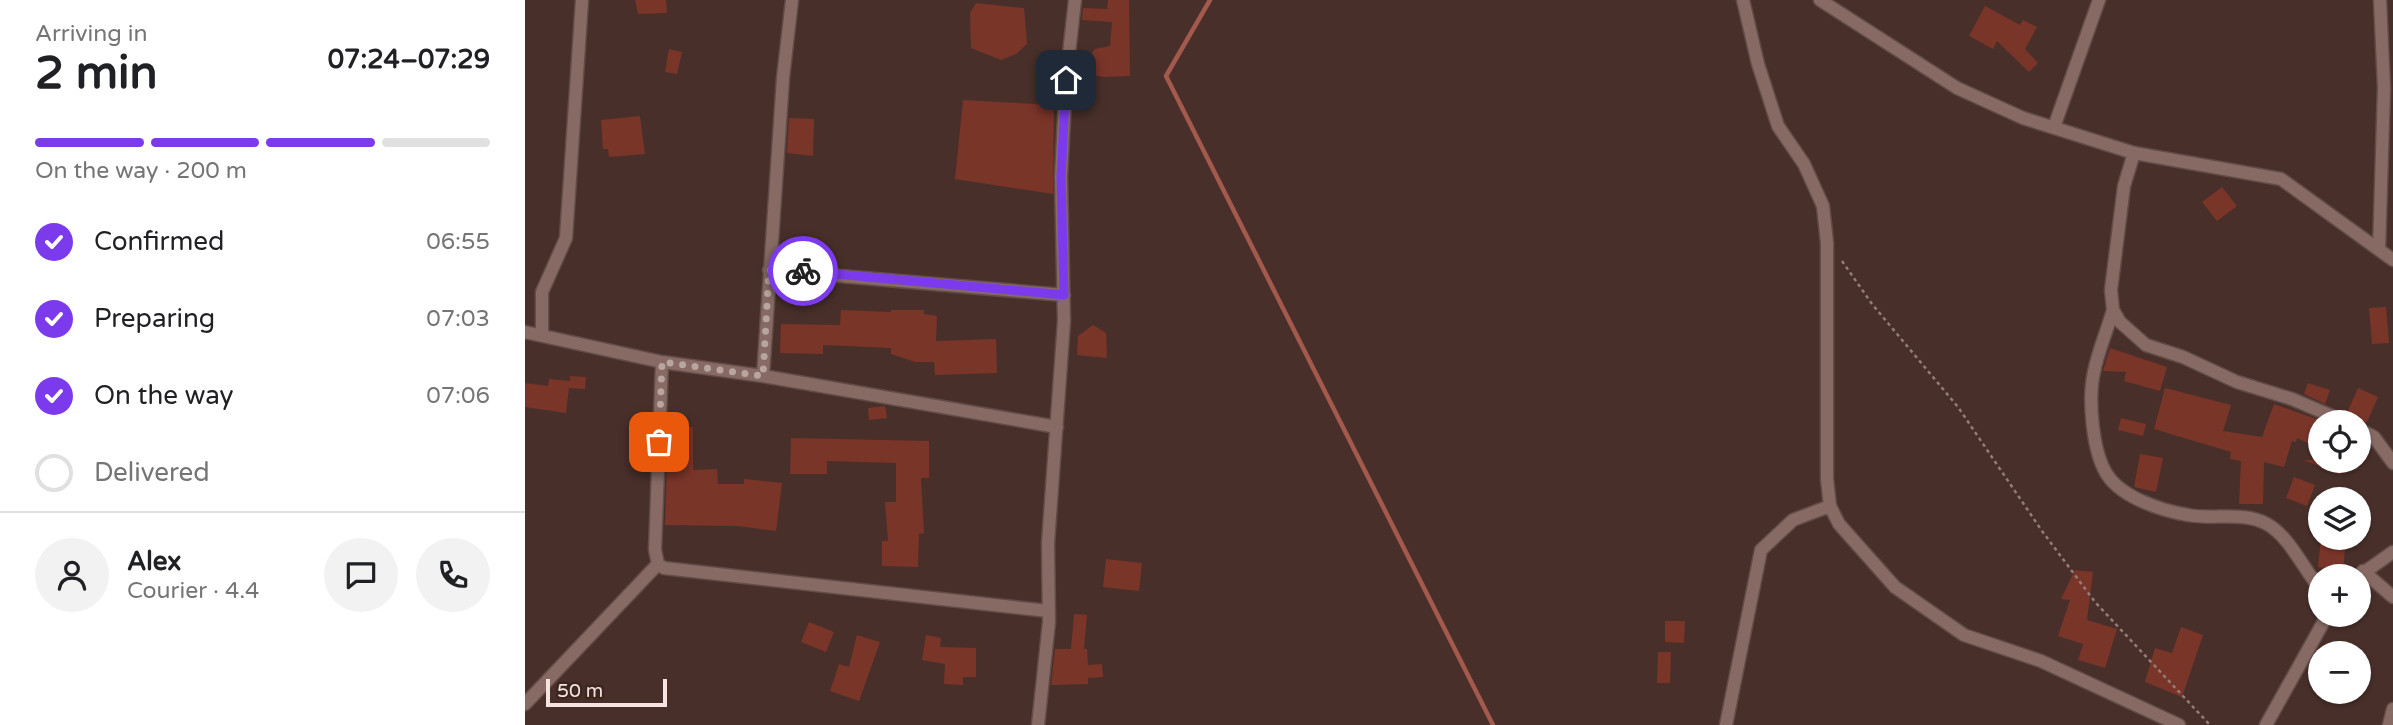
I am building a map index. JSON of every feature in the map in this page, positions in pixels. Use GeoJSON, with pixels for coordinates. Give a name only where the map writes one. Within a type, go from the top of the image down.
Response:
{"type":"FeatureCollection","features":[{"type":"Feature","properties":{"kind":"street"},"geometry":{"type":"LineString","coordinates":[[542,335],[542,292],[566,238],[582,0]]}},
{"type":"Feature","properties":{"kind":"street"},"geometry":{"type":"LineString","coordinates":[[763,376],[769,270],[792,0]]}},
{"type":"Feature","properties":{"kind":"street"},"geometry":{"type":"LineString","coordinates":[[1038,725],[1048,611],[1048,543],[1064,295],[1062,154],[1066,80],[1075,0]]}},
{"type":"Feature","properties":{"kind":"street"},"geometry":{"type":"LineString","coordinates":[[1743,0],[1758,64],[1779,126],[1804,164],[1823,205],[1827,243],[1829,506],[1839,524],[1895,587],[1964,635],[2041,661],[2179,725]]}},
{"type":"Feature","properties":{"kind":"street"},"geometry":{"type":"LineString","coordinates":[[1820,0],[1957,88],[2023,118],[2134,153],[2281,179],[2393,260]]}},
{"type":"Feature","properties":{"kind":"street"},"geometry":{"type":"LineString","coordinates":[[2054,127],[2099,0]]}},
{"type":"Feature","properties":{"kind":"street"},"geometry":{"type":"LineString","coordinates":[[2379,250],[2384,88],[2380,0]]}},
{"type":"Feature","properties":{"kind":"street"},"geometry":{"type":"LineString","coordinates":[[2134,153],[2124,186],[2119,222],[2111,289],[2113,310],[2093,373],[2091,418],[2107,475],[2117,486],[2157,508],[2189,516],[2250,518],[2268,524],[2308,572]]}},
{"type":"Feature","properties":{"kind":"street"},"geometry":{"type":"LineString","coordinates":[[769,270],[1064,295]]}},
{"type":"Feature","properties":{"kind":"street"},"geometry":{"type":"LineString","coordinates":[[2113,310],[2120,322],[2146,345],[2183,357],[2237,382],[2318,410]]}},
{"type":"Feature","properties":{"kind":"street"},"geometry":{"type":"LineString","coordinates":[[525,332],[662,362],[763,376],[1057,427]]}},
{"type":"Feature","properties":{"kind":"street"},"geometry":{"type":"LineString","coordinates":[[658,564],[655,550],[662,362]]}},
{"type":"Feature","properties":{"kind":"street"},"geometry":{"type":"LineString","coordinates":[[2371,435],[2393,463]]}},
{"type":"Feature","properties":{"kind":"street"},"geometry":{"type":"LineString","coordinates":[[1726,725],[1761,550],[1793,520],[1829,506]]}},
{"type":"Feature","properties":{"kind":"street"},"geometry":{"type":"LineString","coordinates":[[2371,567],[2393,552]]}},
{"type":"Feature","properties":{"kind":"street"},"geometry":{"type":"LineString","coordinates":[[658,564],[670,570],[755,577],[1048,611]]}},
{"type":"Feature","properties":{"kind":"street"},"geometry":{"type":"LineString","coordinates":[[525,704],[658,564]]}},
{"type":"Feature","properties":{"kind":"street"},"geometry":{"type":"LineString","coordinates":[[2371,581],[2393,597]]}},
{"type":"Feature","properties":{"kind":"street"},"geometry":{"type":"LineString","coordinates":[[2266,725],[2321,627]]}},
{"type":"Feature","properties":{"kind":"street"},"geometry":{"type":"LineString","coordinates":[[2389,725],[2393,709]]}},
{"type":"Feature","properties":{"kind":"path"},"geometry":{"type":"LineString","coordinates":[[1827,243],[1871,304],[1958,407],[2095,603],[2210,725]]}},
{"type":"Feature","properties":{"kind":"building"},"geometry":{"type":"Polygon","coordinates":[[[635,0],[666,0],[667,13],[638,14],[635,0]]]}},
{"type":"Feature","properties":{"kind":"building"},"geometry":{"type":"Polygon","coordinates":[[[1108,0],[1129,0],[1130,76],[1102,77],[1089,73],[1091,54],[1095,49],[1110,46],[1112,22],[1082,20],[1083,8],[1107,9],[1108,0]]]}},
{"type":"Feature","properties":{"kind":"building"},"geometry":{"type":"Polygon","coordinates":[[[976,3],[1024,8],[1027,44],[1016,54],[1001,60],[971,48],[970,13],[976,3]]]}},
{"type":"Feature","properties":{"kind":"building"},"geometry":{"type":"Polygon","coordinates":[[[1985,6],[2020,25],[2023,20],[2037,27],[2025,49],[2038,63],[2029,72],[1997,41],[1993,49],[1969,36],[1985,6]]]}},
{"type":"Feature","properties":{"kind":"building"},"geometry":{"type":"Polygon","coordinates":[[[669,49],[682,52],[677,74],[665,72],[669,49]]]}},
{"type":"Feature","properties":{"kind":"building"},"geometry":{"type":"Polygon","coordinates":[[[963,100],[1054,105],[1053,194],[955,179],[963,100]]]}},
{"type":"Feature","properties":{"kind":"building"},"geometry":{"type":"Polygon","coordinates":[[[640,116],[645,154],[609,157],[608,149],[603,149],[601,120],[640,116]]]}},
{"type":"Feature","properties":{"kind":"building"},"geometry":{"type":"Polygon","coordinates":[[[789,118],[814,119],[813,156],[787,153],[789,118]]]}},
{"type":"Feature","properties":{"kind":"building"},"geometry":{"type":"Polygon","coordinates":[[[2222,187],[2237,206],[2217,221],[2202,202],[2222,187]]]}},
{"type":"Feature","properties":{"kind":"building"},"geometry":{"type":"Polygon","coordinates":[[[2386,307],[2389,343],[2372,344],[2369,308],[2386,307]]]}},
{"type":"Feature","properties":{"kind":"building"},"geometry":{"type":"Polygon","coordinates":[[[841,310],[924,310],[924,314],[937,316],[936,341],[996,339],[997,373],[935,375],[934,362],[915,362],[891,354],[891,348],[823,345],[823,354],[780,353],[781,324],[840,325],[841,310]]]}},
{"type":"Feature","properties":{"kind":"building"},"geometry":{"type":"Polygon","coordinates":[[[1093,325],[1106,333],[1107,358],[1077,355],[1078,336],[1093,325]]]}},
{"type":"Feature","properties":{"kind":"building"},"geometry":{"type":"Polygon","coordinates":[[[2110,348],[2167,367],[2160,391],[2124,381],[2126,372],[2103,371],[2110,348]]]}},
{"type":"Feature","properties":{"kind":"building"},"geometry":{"type":"Polygon","coordinates":[[[570,376],[586,377],[585,389],[569,388],[566,413],[525,407],[525,383],[548,386],[549,379],[570,381],[570,376]]]}},
{"type":"Feature","properties":{"kind":"building"},"geometry":{"type":"Polygon","coordinates":[[[2308,383],[2330,390],[2325,404],[2304,394],[2308,383]]]}},
{"type":"Feature","properties":{"kind":"building"},"geometry":{"type":"Polygon","coordinates":[[[2165,388],[2231,405],[2223,431],[2262,437],[2274,404],[2308,416],[2308,443],[2297,438],[2296,442],[2292,441],[2284,467],[2264,462],[2263,504],[2239,504],[2241,461],[2230,459],[2231,452],[2154,429],[2165,388]]]}},
{"type":"Feature","properties":{"kind":"building"},"geometry":{"type":"Polygon","coordinates":[[[2358,388],[2378,397],[2371,413],[2371,410],[2348,410],[2358,388]]]}},
{"type":"Feature","properties":{"kind":"building"},"geometry":{"type":"Polygon","coordinates":[[[885,406],[887,418],[869,420],[868,408],[885,406]]]}},
{"type":"Feature","properties":{"kind":"building"},"geometry":{"type":"Polygon","coordinates":[[[2121,418],[2146,424],[2143,436],[2118,430],[2121,418]]]}},
{"type":"Feature","properties":{"kind":"building"},"geometry":{"type":"Polygon","coordinates":[[[668,427],[693,427],[693,470],[717,469],[718,484],[744,484],[744,479],[782,483],[776,531],[738,526],[665,525],[668,427]]]}},
{"type":"Feature","properties":{"kind":"building"},"geometry":{"type":"Polygon","coordinates":[[[791,438],[929,441],[929,478],[921,478],[924,533],[919,534],[918,567],[882,566],[882,541],[888,541],[885,502],[896,502],[896,463],[827,461],[827,474],[790,474],[791,438]]]}},
{"type":"Feature","properties":{"kind":"building"},"geometry":{"type":"Polygon","coordinates":[[[2140,454],[2163,458],[2156,492],[2134,487],[2140,454]]]}},
{"type":"Feature","properties":{"kind":"building"},"geometry":{"type":"Polygon","coordinates":[[[2294,477],[2315,485],[2308,487],[2307,506],[2286,498],[2294,477]]]}},
{"type":"Feature","properties":{"kind":"building"},"geometry":{"type":"Polygon","coordinates":[[[2320,550],[2345,550],[2344,564],[2318,564],[2320,550]]]}},
{"type":"Feature","properties":{"kind":"building"},"geometry":{"type":"Polygon","coordinates":[[[1106,559],[1142,563],[1139,591],[1103,587],[1106,559]]]}},
{"type":"Feature","properties":{"kind":"building"},"geometry":{"type":"Polygon","coordinates":[[[2075,570],[2093,572],[2087,620],[2117,629],[2105,668],[2078,660],[2083,644],[2058,636],[2070,600],[2061,599],[2075,570]]]}},
{"type":"Feature","properties":{"kind":"building"},"geometry":{"type":"Polygon","coordinates":[[[1074,614],[1087,615],[1084,649],[1087,649],[1088,665],[1102,664],[1103,677],[1088,678],[1088,684],[1051,685],[1055,649],[1071,649],[1074,614]]]}},
{"type":"Feature","properties":{"kind":"building"},"geometry":{"type":"Polygon","coordinates":[[[1665,621],[1685,621],[1684,643],[1665,642],[1665,621]]]}},
{"type":"Feature","properties":{"kind":"building"},"geometry":{"type":"Polygon","coordinates":[[[809,622],[834,632],[826,652],[801,642],[809,622]]]}},
{"type":"Feature","properties":{"kind":"building"},"geometry":{"type":"Polygon","coordinates":[[[2181,627],[2203,635],[2182,697],[2145,682],[2155,648],[2172,653],[2181,627]]]}},
{"type":"Feature","properties":{"kind":"building"},"geometry":{"type":"Polygon","coordinates":[[[857,635],[880,642],[859,701],[830,691],[839,664],[849,667],[857,635]]]}},
{"type":"Feature","properties":{"kind":"building"},"geometry":{"type":"Polygon","coordinates":[[[926,635],[941,638],[940,647],[976,648],[976,677],[963,677],[963,685],[944,684],[945,664],[922,660],[926,635]]]}},
{"type":"Feature","properties":{"kind":"building"},"geometry":{"type":"Polygon","coordinates":[[[1658,652],[1671,652],[1670,683],[1657,683],[1658,652]]]}},
{"type":"Feature","properties":{"kind":"waterway"},"geometry":{"type":"LineString","coordinates":[[1210,0],[1166,76],[1493,725]]}},
{"type":"Feature","properties":{"kind":"way so far"},"geometry":{"type":"LineString","coordinates":[[659,442],[662,362],[763,376],[769,270],[803,271]]}},
{"type":"Feature","properties":{"kind":"route"},"geometry":{"type":"LineString","coordinates":[[803,271],[1064,295],[1061,177],[1066,80]]}}]}
